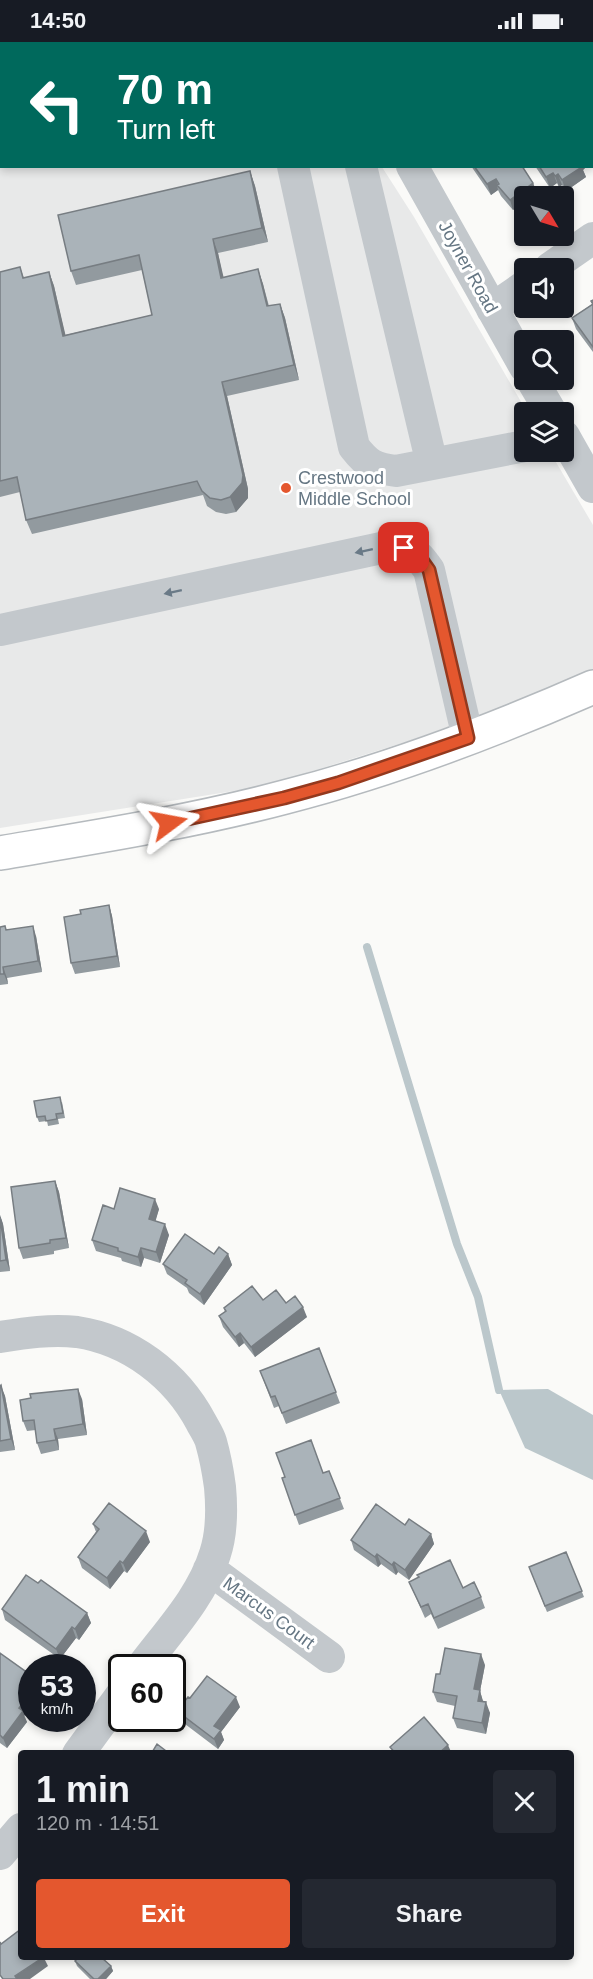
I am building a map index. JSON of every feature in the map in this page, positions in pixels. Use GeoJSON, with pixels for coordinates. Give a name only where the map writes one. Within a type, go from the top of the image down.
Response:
{"type":"FeatureCollection","features":[{"type":"Feature","properties":{"kind":"main road"},"geometry":{"type":"LineString","coordinates":[[0,853],[146,828],[284,798],[338,783],[468,738],[593,687]]}},
{"type":"Feature","properties":{"kind":"street"},"geometry":{"type":"LineString","coordinates":[[293,168],[354,447],[364,460],[377,468],[396,471],[514,448]]}},
{"type":"Feature","properties":{"kind":"street"},"geometry":{"type":"LineString","coordinates":[[361,168],[432,464]]}},
{"type":"Feature","properties":{"kind":"street","name":"Joyner Road"},"geometry":{"type":"LineString","coordinates":[[413,168],[514,348]]}},
{"type":"Feature","properties":{"kind":"street"},"geometry":{"type":"LineString","coordinates":[[564,258],[593,238]]}},
{"type":"Feature","properties":{"kind":"street"},"geometry":{"type":"LineString","coordinates":[[492,309],[514,294]]}},
{"type":"Feature","properties":{"kind":"street"},"geometry":{"type":"LineString","coordinates":[[574,450],[590,474]]}},
{"type":"Feature","properties":{"kind":"street"},"geometry":{"type":"LineString","coordinates":[[0,630],[386,546],[404,548],[417,553],[429,570],[468,738]]}},
{"type":"Feature","properties":{"kind":"street"},"geometry":{"type":"LineString","coordinates":[[0,1337],[56,1330],[79,1333],[122,1345],[153,1365],[174,1383],[190,1402],[211,1440],[221,1496],[221,1528],[215,1555],[195,1596],[152,1654]]}},
{"type":"Feature","properties":{"kind":"street","name":"Marcus Court"},"geometry":{"type":"LineString","coordinates":[[209,1569],[328,1657]]}},
{"type":"Feature","properties":{"kind":"street"},"geometry":{"type":"LineString","coordinates":[[81,1750],[108,1713]]}},
{"type":"Feature","properties":{"kind":"street"},"geometry":{"type":"LineString","coordinates":[[0,1854],[18,1832]]}},
{"type":"Feature","properties":{"kind":"shaded area","name":"Crestwood Middle School"},"geometry":{"type":"Polygon","coordinates":[[[0,168],[383,168],[414,217],[521,402],[514,402],[514,462],[556,462],[593,525],[593,673],[415,739],[265,786],[0,828],[0,168]]]}},
{"type":"Feature","properties":{"kind":"shaded area"},"geometry":{"type":"Polygon","coordinates":[[[548,1389],[593,1415],[593,1480],[525,1448],[499,1390],[548,1389]]]}},
{"type":"Feature","properties":{"kind":"building"},"geometry":{"type":"Polygon","coordinates":[[[475,168],[523,168],[533,183],[529,186],[514,186],[514,197],[510,200],[497,185],[499,184],[496,179],[487,184],[475,168]]]}},
{"type":"Feature","properties":{"kind":"building"},"geometry":{"type":"Polygon","coordinates":[[[540,168],[580,168],[562,180],[558,174],[555,176],[553,173],[546,177],[540,168]]]}},
{"type":"Feature","properties":{"kind":"building"},"geometry":{"type":"Polygon","coordinates":[[[250,171],[262,228],[213,239],[221,278],[258,269],[267,306],[280,304],[294,365],[222,382],[243,475],[242,483],[230,497],[221,500],[210,498],[202,491],[197,481],[26,520],[17,477],[0,481],[0,272],[20,267],[23,278],[49,272],[63,336],[152,315],[139,255],[71,271],[58,215],[250,171]]]}},
{"type":"Feature","properties":{"kind":"building"},"geometry":{"type":"Polygon","coordinates":[[[593,304],[593,347],[572,318],[593,304]]]}},
{"type":"Feature","properties":{"kind":"building"},"geometry":{"type":"Polygon","coordinates":[[[109,905],[117,956],[71,963],[64,917],[81,914],[80,910],[109,905]]]}},
{"type":"Feature","properties":{"kind":"building"},"geometry":{"type":"Polygon","coordinates":[[[5,926],[6,930],[33,926],[38,961],[3,967],[4,974],[0,974],[0,927],[5,926]]]}},
{"type":"Feature","properties":{"kind":"building"},"geometry":{"type":"Polygon","coordinates":[[[60,1097],[63,1113],[56,1114],[57,1119],[46,1121],[45,1116],[37,1117],[34,1101],[60,1097]]]}},
{"type":"Feature","properties":{"kind":"building"},"geometry":{"type":"Polygon","coordinates":[[[55,1181],[66,1238],[19,1248],[11,1187],[55,1181]]]}},
{"type":"Feature","properties":{"kind":"building"},"geometry":{"type":"Polygon","coordinates":[[[120,1188],[155,1199],[149,1219],[165,1224],[156,1252],[141,1248],[138,1257],[92,1240],[103,1205],[114,1209],[120,1188]]]}},
{"type":"Feature","properties":{"kind":"building"},"geometry":{"type":"Polygon","coordinates":[[[0,1217],[6,1260],[0,1261],[0,1217]]]}},
{"type":"Feature","properties":{"kind":"building"},"geometry":{"type":"Polygon","coordinates":[[[185,1234],[214,1254],[219,1247],[228,1254],[200,1294],[185,1283],[187,1280],[163,1264],[185,1234]]]}},
{"type":"Feature","properties":{"kind":"building"},"geometry":{"type":"Polygon","coordinates":[[[252,1286],[263,1300],[276,1290],[286,1303],[295,1296],[303,1307],[251,1347],[240,1333],[235,1337],[219,1316],[226,1311],[224,1308],[252,1286]]]}},
{"type":"Feature","properties":{"kind":"building"},"geometry":{"type":"Polygon","coordinates":[[[319,1348],[336,1392],[282,1413],[275,1396],[271,1397],[260,1371],[319,1348]]]}},
{"type":"Feature","properties":{"kind":"building"},"geometry":{"type":"Polygon","coordinates":[[[0,1386],[11,1439],[0,1441],[0,1386]]]}},
{"type":"Feature","properties":{"kind":"building"},"geometry":{"type":"Polygon","coordinates":[[[78,1389],[83,1424],[54,1429],[56,1440],[37,1443],[34,1420],[23,1421],[20,1400],[31,1398],[30,1394],[78,1389]]]}},
{"type":"Feature","properties":{"kind":"building"},"geometry":{"type":"Polygon","coordinates":[[[311,1440],[323,1473],[329,1471],[340,1498],[295,1515],[276,1453],[311,1440]]]}},
{"type":"Feature","properties":{"kind":"building"},"geometry":{"type":"Polygon","coordinates":[[[109,1503],[146,1531],[123,1563],[120,1561],[107,1578],[78,1557],[99,1529],[93,1524],[109,1503]]]}},
{"type":"Feature","properties":{"kind":"building"},"geometry":{"type":"Polygon","coordinates":[[[376,1504],[405,1525],[409,1519],[431,1534],[405,1570],[394,1562],[392,1565],[377,1554],[375,1557],[351,1540],[376,1504]]]}},
{"type":"Feature","properties":{"kind":"building"},"geometry":{"type":"Polygon","coordinates":[[[566,1552],[582,1591],[545,1606],[529,1567],[566,1552]]]}},
{"type":"Feature","properties":{"kind":"building"},"geometry":{"type":"Polygon","coordinates":[[[450,1560],[463,1588],[474,1582],[481,1597],[434,1618],[428,1604],[421,1607],[409,1582],[419,1577],[417,1575],[450,1560]]]}},
{"type":"Feature","properties":{"kind":"building"},"geometry":{"type":"Polygon","coordinates":[[[26,1575],[38,1583],[41,1580],[87,1613],[75,1629],[72,1627],[56,1649],[2,1609],[26,1575]]]}},
{"type":"Feature","properties":{"kind":"building"},"geometry":{"type":"Polygon","coordinates":[[[445,1648],[481,1654],[474,1689],[480,1690],[478,1701],[486,1702],[482,1723],[453,1718],[457,1696],[433,1692],[436,1674],[440,1674],[445,1648]]]}},
{"type":"Feature","properties":{"kind":"building"},"geometry":{"type":"Polygon","coordinates":[[[0,1653],[18,1666],[18,1718],[3,1738],[0,1735],[0,1653]]]}},
{"type":"Feature","properties":{"kind":"building"},"geometry":{"type":"Polygon","coordinates":[[[207,1676],[236,1697],[214,1726],[221,1730],[214,1739],[186,1718],[186,1700],[190,1698],[207,1676]]]}},
{"type":"Feature","properties":{"kind":"building"},"geometry":{"type":"Polygon","coordinates":[[[424,1717],[448,1745],[442,1750],[393,1750],[390,1747],[424,1717]]]}},
{"type":"Feature","properties":{"kind":"building"},"geometry":{"type":"Polygon","coordinates":[[[157,1744],[165,1750],[153,1750],[157,1744]]]}},
{"type":"Feature","properties":{"kind":"building"},"geometry":{"type":"Polygon","coordinates":[[[18,1931],[18,1960],[39,1960],[15,1976],[17,1979],[3,1979],[0,1975],[0,1942],[1,1944],[18,1931]]]}},
{"type":"Feature","properties":{"kind":"building"},"geometry":{"type":"Polygon","coordinates":[[[104,1960],[111,1966],[98,1979],[94,1979],[75,1961],[104,1960]]]}},
{"type":"Feature","properties":{"kind":"waterway"},"geometry":{"type":"LineString","coordinates":[[367,947],[457,1244],[478,1297],[499,1390]]}},
{"type":"Feature","properties":{"kind":"place","name":"Crestwood Middle School"},"geometry":{"type":"Point","coordinates":[286,488]}},
{"type":"Feature","properties":{"kind":"route"},"geometry":{"type":"LineString","coordinates":[[169,823],[284,798],[338,783],[468,738],[429,570],[417,553],[404,548]]}}]}
